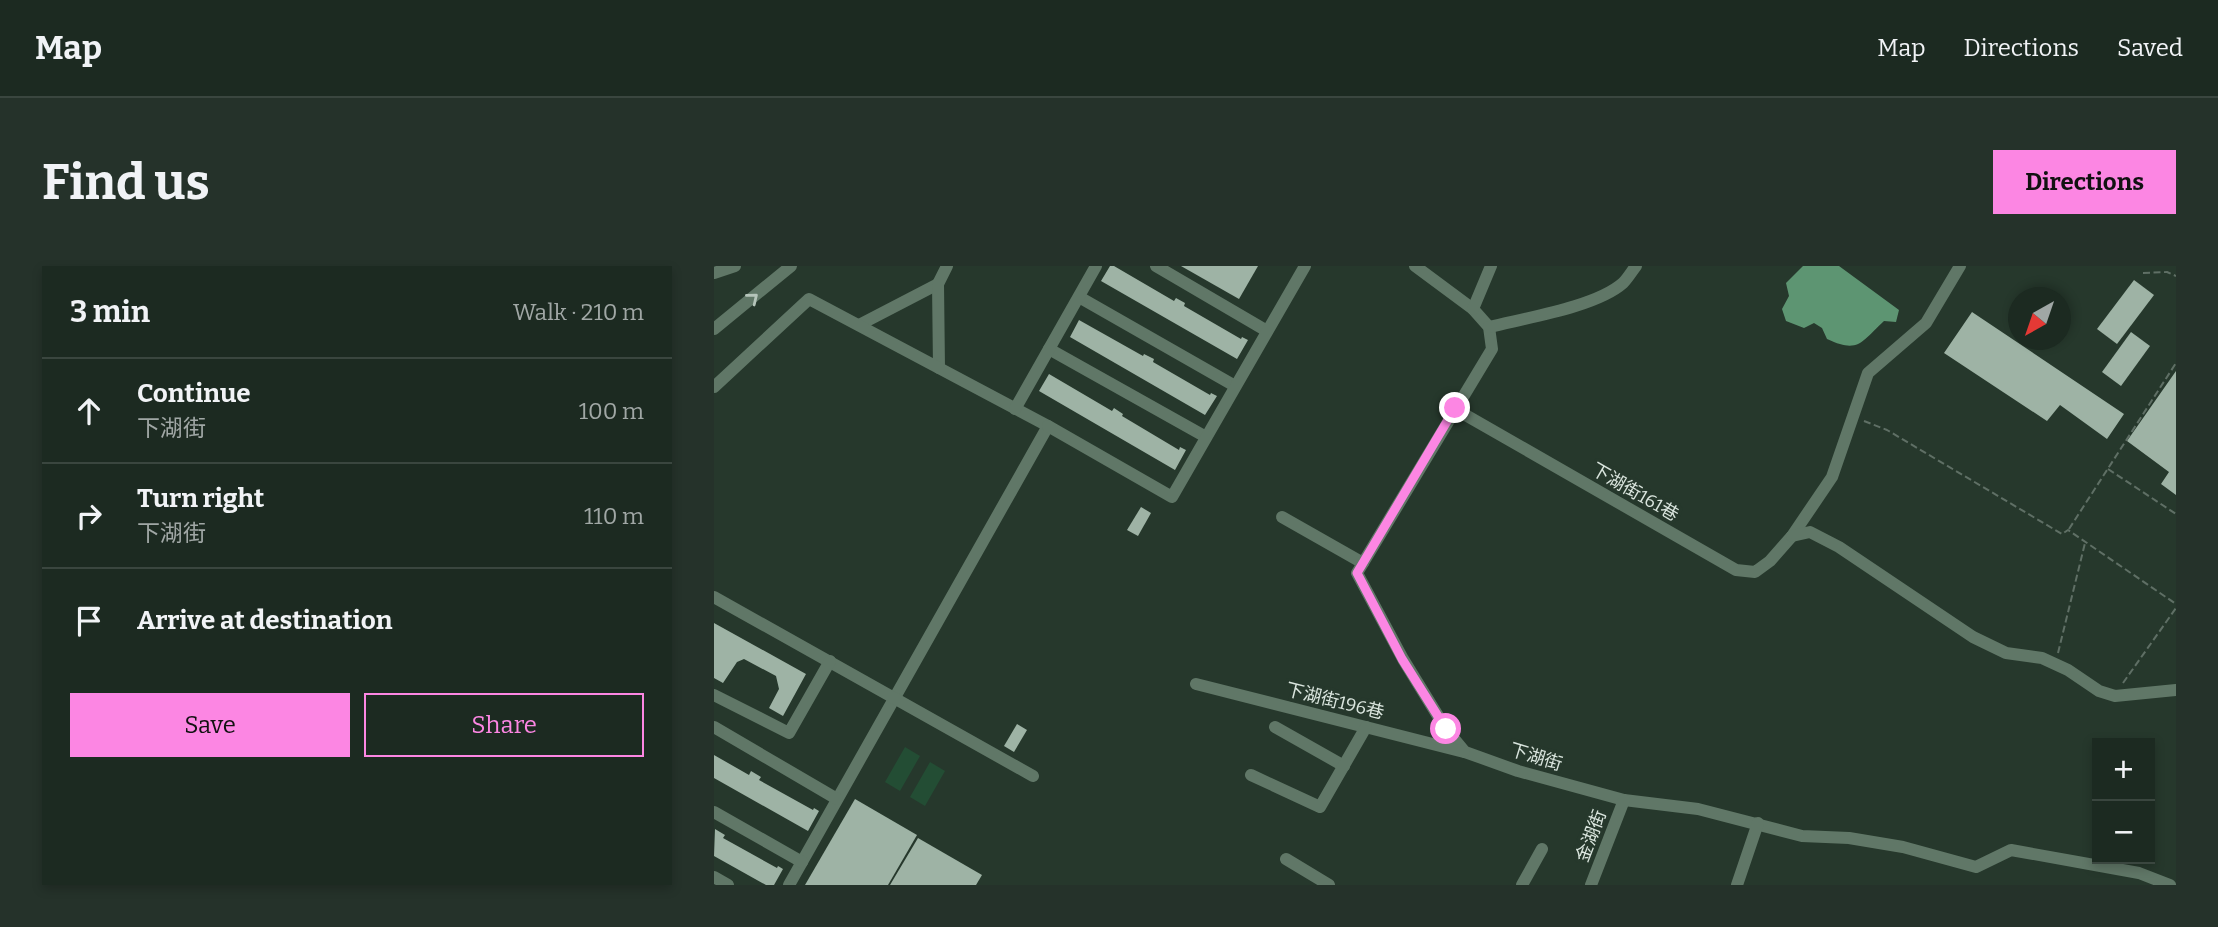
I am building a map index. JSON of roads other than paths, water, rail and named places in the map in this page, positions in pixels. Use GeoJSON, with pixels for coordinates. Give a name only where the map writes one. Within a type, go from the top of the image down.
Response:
{"type":"FeatureCollection","features":[{"type":"Feature","properties":{"kind":"street"},"geometry":{"type":"LineString","coordinates":[[714,273],[735,266]]}},
{"type":"Feature","properties":{"kind":"street"},"geometry":{"type":"LineString","coordinates":[[714,329],[790,266]]}},
{"type":"Feature","properties":{"kind":"street"},"geometry":{"type":"LineString","coordinates":[[939,368],[938,284],[947,266]]}},
{"type":"Feature","properties":{"kind":"street"},"geometry":{"type":"LineString","coordinates":[[1015,409],[1096,266]]}},
{"type":"Feature","properties":{"kind":"street"},"geometry":{"type":"LineString","coordinates":[[1156,266],[1266,331]]}},
{"type":"Feature","properties":{"kind":"street"},"geometry":{"type":"LineString","coordinates":[[714,387],[809,299],[1048,426],[1172,496],[1305,266]]}},
{"type":"Feature","properties":{"kind":"street"},"geometry":{"type":"LineString","coordinates":[[1415,266],[1474,309],[1489,327],[1492,349],[1357,573],[1402,659],[1446,729],[1465,752]]}},
{"type":"Feature","properties":{"kind":"street"},"geometry":{"type":"LineString","coordinates":[[1474,309],[1491,266]]}},
{"type":"Feature","properties":{"kind":"street"},"geometry":{"type":"LineString","coordinates":[[1489,327],[1560,310],[1600,297],[1622,284],[1636,266]]}},
{"type":"Feature","properties":{"kind":"street"},"geometry":{"type":"LineString","coordinates":[[1792,536],[1832,477],[1868,373],[1926,323],[1960,266]]}},
{"type":"Feature","properties":{"kind":"street"},"geometry":{"type":"LineString","coordinates":[[859,326],[938,284]]}},
{"type":"Feature","properties":{"kind":"street"},"geometry":{"type":"LineString","coordinates":[[1079,297],[1235,386]]}},
{"type":"Feature","properties":{"kind":"street"},"geometry":{"type":"LineString","coordinates":[[1049,349],[1206,437]]}},
{"type":"Feature","properties":{"kind":"street","name":"下湖街161巷"},"geometry":{"type":"LineString","coordinates":[[1455,408],[1736,570],[1755,572],[1770,561],[1792,536]]}},
{"type":"Feature","properties":{"kind":"street"},"geometry":{"type":"LineString","coordinates":[[789,885],[1048,426]]}},
{"type":"Feature","properties":{"kind":"street"},"geometry":{"type":"LineString","coordinates":[[1282,517],[1363,563]]}},
{"type":"Feature","properties":{"kind":"street"},"geometry":{"type":"LineString","coordinates":[[1792,536],[1810,532],[1839,547],[1973,638],[2006,653],[2042,658],[2099,691],[2115,696],[2176,690]]}},
{"type":"Feature","properties":{"kind":"street"},"geometry":{"type":"LineString","coordinates":[[714,597],[1033,776]]}},
{"type":"Feature","properties":{"kind":"street"},"geometry":{"type":"LineString","coordinates":[[714,695],[789,733],[830,661]]}},
{"type":"Feature","properties":{"kind":"street","name":"下湖街196巷"},"geometry":{"type":"LineString","coordinates":[[1196,684],[1465,752]]}},
{"type":"Feature","properties":{"kind":"street"},"geometry":{"type":"LineString","coordinates":[[714,727],[837,799]]}},
{"type":"Feature","properties":{"kind":"street"},"geometry":{"type":"LineString","coordinates":[[1275,727],[1344,766]]}},
{"type":"Feature","properties":{"kind":"street"},"geometry":{"type":"LineString","coordinates":[[1251,775],[1320,807],[1366,727]]}},
{"type":"Feature","properties":{"kind":"street","name":"下湖街"},"geometry":{"type":"LineString","coordinates":[[1465,752],[1518,771],[1624,800],[1698,809],[1802,836],[1849,838],[1903,847],[1976,867],[2011,850],[2139,873],[2170,885]]}},
{"type":"Feature","properties":{"kind":"street","name":"金湖街"},"geometry":{"type":"LineString","coordinates":[[1591,885],[1624,800]]}},
{"type":"Feature","properties":{"kind":"street"},"geometry":{"type":"LineString","coordinates":[[714,812],[802,862]]}},
{"type":"Feature","properties":{"kind":"street"},"geometry":{"type":"LineString","coordinates":[[1737,885],[1758,823]]}},
{"type":"Feature","properties":{"kind":"street"},"geometry":{"type":"LineString","coordinates":[[1522,885],[1542,849]]}},
{"type":"Feature","properties":{"kind":"street"},"geometry":{"type":"LineString","coordinates":[[1286,859],[1329,885]]}},
{"type":"Feature","properties":{"kind":"street"},"geometry":{"type":"LineString","coordinates":[[714,877],[728,885]]}}]}
